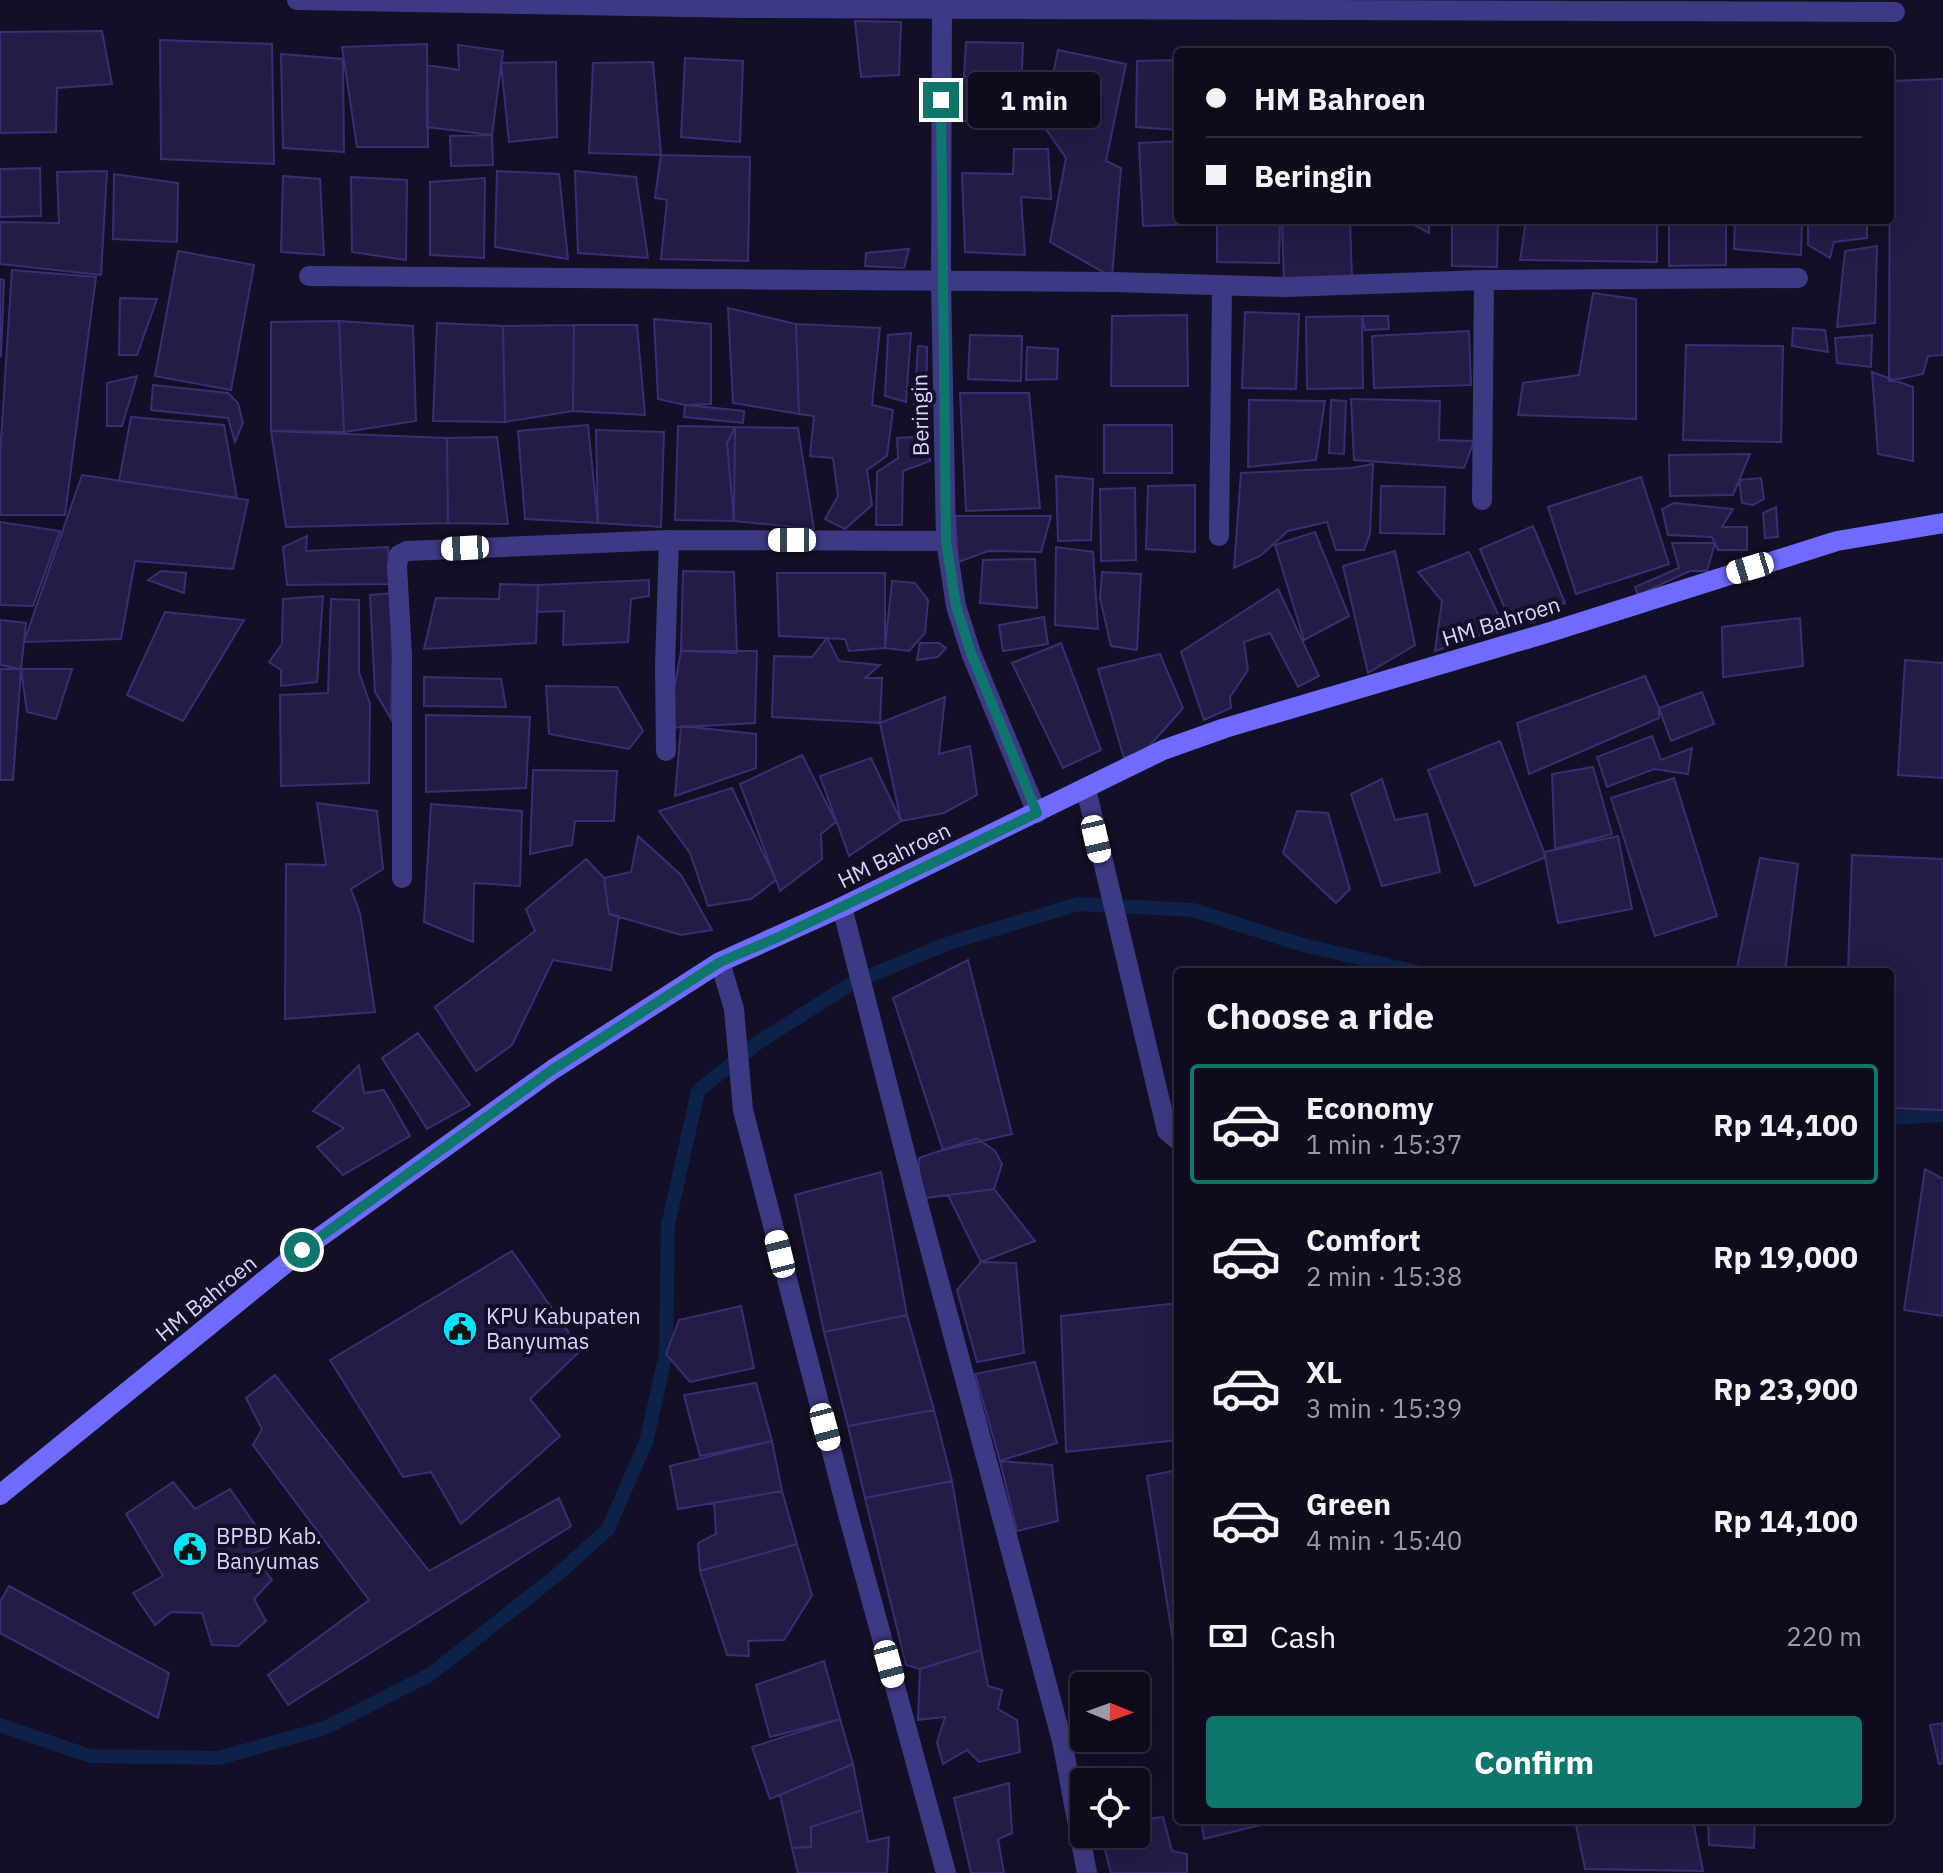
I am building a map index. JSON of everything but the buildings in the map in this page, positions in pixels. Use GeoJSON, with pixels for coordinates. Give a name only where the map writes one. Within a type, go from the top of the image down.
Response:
{"type":"FeatureCollection","features":[{"type":"Feature","properties":{"kind":"street"},"geometry":{"type":"LineString","coordinates":[[297,0],[727,8],[942,4],[1895,12]]}},
{"type":"Feature","properties":{"kind":"street","name":"Beringin"},"geometry":{"type":"LineString","coordinates":[[942,4],[941,282],[946,541],[956,606],[971,653],[1037,813]]}},
{"type":"Feature","properties":{"kind":"street"},"geometry":{"type":"LineString","coordinates":[[309,276],[1112,282],[1222,287],[1484,280],[1798,278]]}},
{"type":"Feature","properties":{"kind":"street"},"geometry":{"type":"LineString","coordinates":[[1482,500],[1484,280]]}},
{"type":"Feature","properties":{"kind":"street"},"geometry":{"type":"LineString","coordinates":[[1219,536],[1222,287]]}},
{"type":"Feature","properties":{"kind":"street","name":"HM Bahroen"},"geometry":{"type":"LineString","coordinates":[[5,1485],[302,1250],[552,1070],[720,962],[842,907],[1163,750],[1225,728],[1547,633],[1837,541],[1943,523]]}},
{"type":"Feature","properties":{"kind":"street"},"geometry":{"type":"LineString","coordinates":[[402,878],[399,555],[407,551],[669,540],[946,541]]}},
{"type":"Feature","properties":{"kind":"street"},"geometry":{"type":"LineString","coordinates":[[666,751],[669,540]]}},
{"type":"Feature","properties":{"kind":"street"},"geometry":{"type":"LineString","coordinates":[[1086,789],[1167,1131],[1174,1137]]}},
{"type":"Feature","properties":{"kind":"street"},"geometry":{"type":"LineString","coordinates":[[842,907],[1062,1741],[1087,1873]]}},
{"type":"Feature","properties":{"kind":"street"},"geometry":{"type":"LineString","coordinates":[[720,962],[734,1009],[743,1110],[844,1499],[946,1873]]}},
{"type":"Feature","properties":{"kind":"waterway"},"geometry":{"type":"LineString","coordinates":[[0,1725],[90,1756],[219,1758],[325,1728],[431,1674],[557,1575],[608,1529],[646,1442],[666,1354],[668,1225],[698,1091],[759,1042],[852,983],[949,943],[1078,904],[1193,910],[1303,945],[1401,968]]}},
{"type":"Feature","properties":{"kind":"waterway"},"geometry":{"type":"LineString","coordinates":[[1894,1118],[1943,1115]]}},
{"type":"Feature","properties":{"kind":"place","name":"KPU Kabupaten Banyumas"},"geometry":{"type":"Point","coordinates":[460,1329]}},
{"type":"Feature","properties":{"kind":"place","name":"BPBD Kab. Banyumas"},"geometry":{"type":"Point","coordinates":[190,1549]}},
{"type":"Feature","properties":{"kind":"route"},"geometry":{"type":"LineString","coordinates":[[302,1250],[552,1070],[720,962],[781,936],[1037,813],[971,653],[956,606],[946,541],[941,100]]}}]}
